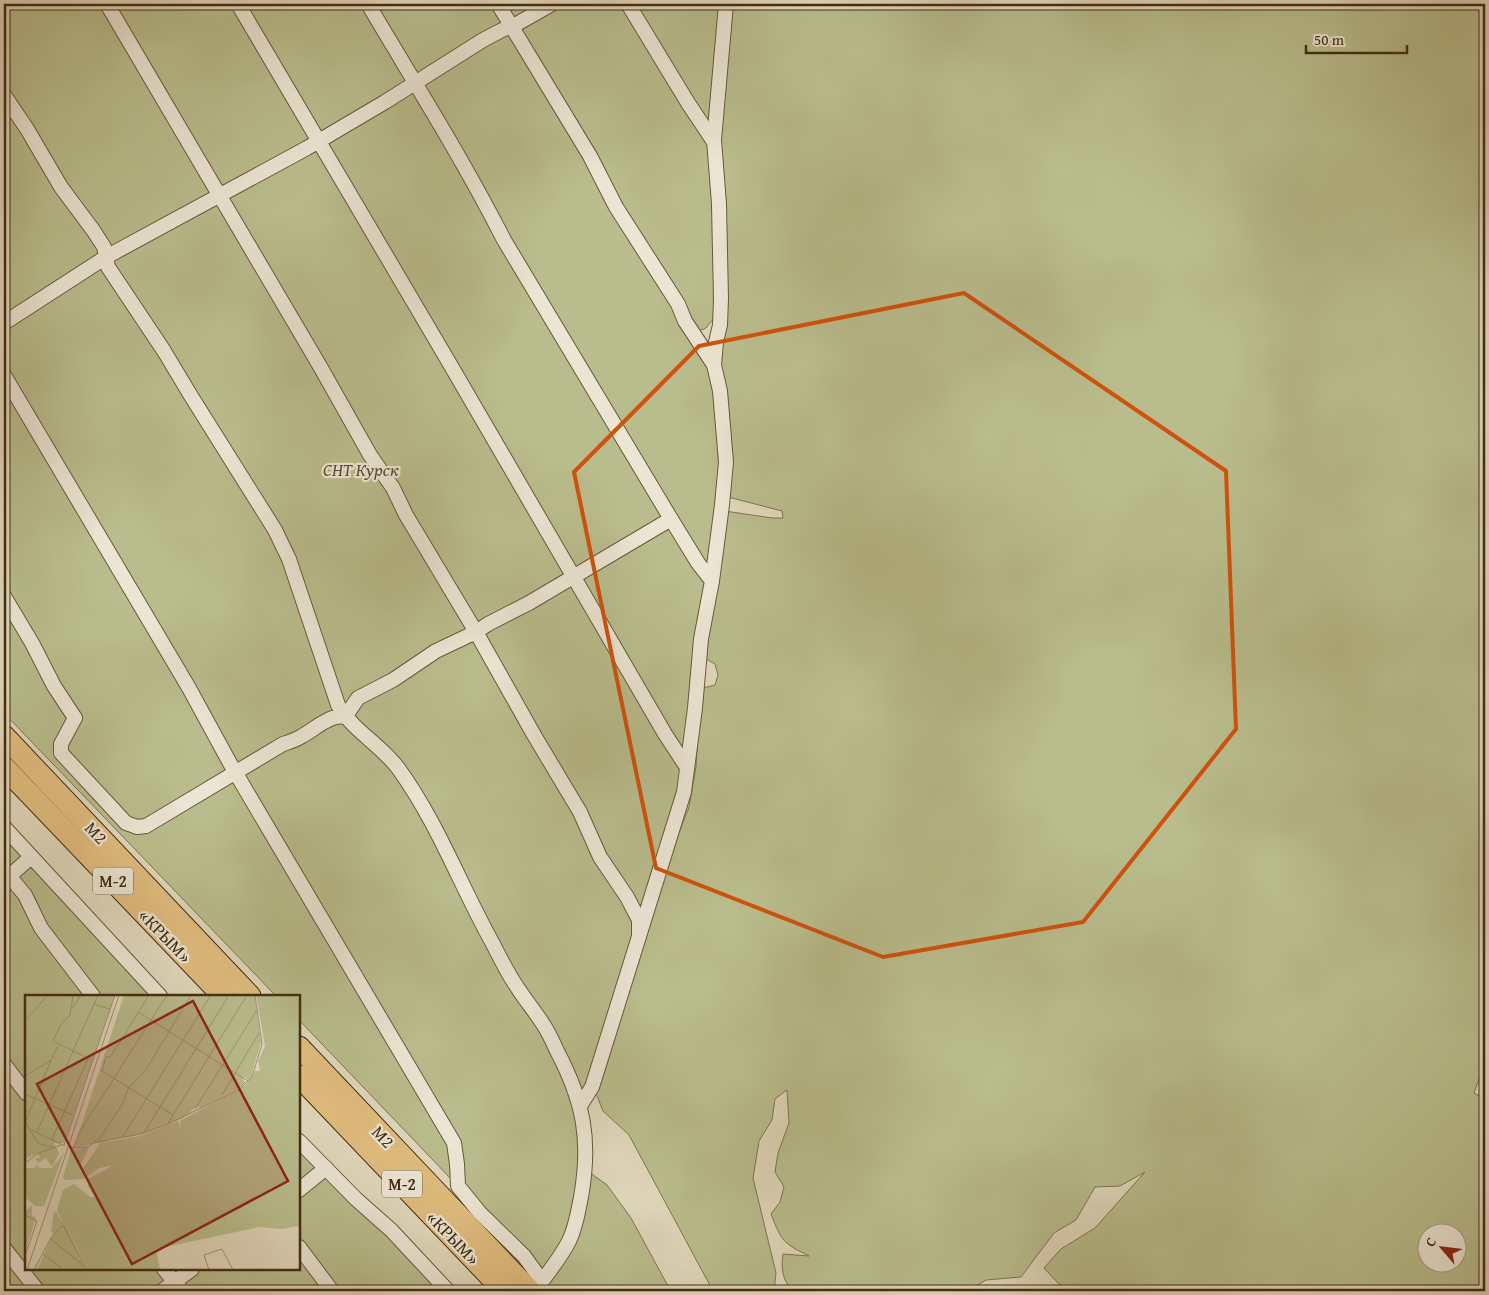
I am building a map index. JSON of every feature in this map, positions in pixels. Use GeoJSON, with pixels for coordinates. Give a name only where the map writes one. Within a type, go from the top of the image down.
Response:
{"type":"FeatureCollection","features":[{"type":"Feature","properties":{"kind":"highway","name":"М2"},"geometry":{"type":"LineString","coordinates":[[4,736],[249,995]]}},
{"type":"Feature","properties":{"kind":"highway","name":"«КРЫМ»"},"geometry":{"type":"LineString","coordinates":[[4,767],[222,995]]}},
{"type":"Feature","properties":{"kind":"highway","name":"М2"},"geometry":{"type":"LineString","coordinates":[[300,1048],[536,1288]]}},
{"type":"Feature","properties":{"kind":"highway","name":"«КРЫМ»"},"geometry":{"type":"LineString","coordinates":[[300,1077],[504,1291]]}},
{"type":"Feature","properties":{"kind":"street"},"geometry":{"type":"LineString","coordinates":[[107,4],[370,454],[393,488],[406,516],[476,632],[580,812],[600,857],[627,897],[639,920],[639,936]]}},
{"type":"Feature","properties":{"kind":"street"},"geometry":{"type":"LineString","coordinates":[[238,4],[665,734],[686,766]]}},
{"type":"Feature","properties":{"kind":"street"},"geometry":{"type":"LineString","coordinates":[[368,4],[478,190],[504,240],[698,564],[712,581]]}},
{"type":"Feature","properties":{"kind":"street"},"geometry":{"type":"LineString","coordinates":[[498,4],[590,156],[616,207],[678,304],[685,321],[714,364]]}},
{"type":"Feature","properties":{"kind":"street"},"geometry":{"type":"LineString","coordinates":[[4,323],[106,257],[416,85],[483,40],[552,4]]}},
{"type":"Feature","properties":{"kind":"street"},"geometry":{"type":"LineString","coordinates":[[628,4],[672,79],[714,142]]}},
{"type":"Feature","properties":{"kind":"street"},"geometry":{"type":"LineString","coordinates":[[580,1106],[592,1087],[684,792],[695,708],[701,639],[712,581],[722,506],[726,462],[720,391],[714,364],[720,325],[721,300],[719,204],[714,142],[726,4]]}},
{"type":"Feature","properties":{"kind":"street"},"geometry":{"type":"LineString","coordinates":[[4,95],[27,129],[61,187],[93,230],[104,248],[108,267],[164,351],[275,530],[289,559],[338,705],[345,717],[397,766],[420,799],[450,856],[492,944],[518,989],[544,1025],[567,1070],[580,1106],[586,1147],[584,1177],[575,1226],[569,1242],[536,1288]]}},
{"type":"Feature","properties":{"kind":"street"},"geometry":{"type":"LineString","coordinates":[[4,376],[454,1143],[458,1186],[480,1213],[524,1256],[536,1288]]}},
{"type":"Feature","properties":{"kind":"street"},"geometry":{"type":"LineString","coordinates":[[345,717],[350,707],[358,698],[393,680],[436,650],[476,632],[671,518]]}},
{"type":"Feature","properties":{"kind":"street"},"geometry":{"type":"LineString","coordinates":[[4,596],[32,643],[54,686],[75,718],[61,744],[61,753],[126,822],[137,827],[146,826],[327,721],[339,716],[345,717]]}},
{"type":"Feature","properties":{"kind":"street"},"geometry":{"type":"LineString","coordinates":[[4,827],[159,995]]}},
{"type":"Feature","properties":{"kind":"street"},"geometry":{"type":"LineString","coordinates":[[31,857],[7,879],[25,895],[41,928],[92,995]]}},
{"type":"Feature","properties":{"kind":"street"},"geometry":{"type":"LineString","coordinates":[[4,1064],[25,1092]]}},
{"type":"Feature","properties":{"kind":"street"},"geometry":{"type":"LineString","coordinates":[[300,1142],[356,1199],[391,1230],[448,1291]]}},
{"type":"Feature","properties":{"kind":"street"},"geometry":{"type":"LineString","coordinates":[[300,1189],[326,1168]]}},
{"type":"Feature","properties":{"kind":"street"},"geometry":{"type":"LineString","coordinates":[[4,1248],[38,1291]]}},
{"type":"Feature","properties":{"kind":"street"},"geometry":{"type":"LineString","coordinates":[[300,1248],[332,1291]]}},
{"type":"Feature","properties":{"kind":"street"},"geometry":{"type":"LineString","coordinates":[[165,1270],[178,1286]]}},
{"type":"Feature","properties":{"kind":"street"},"geometry":{"type":"LineString","coordinates":[[162,1291],[178,1286],[191,1270]]}},
{"type":"Feature","properties":{"kind":"highlighted area"},"geometry":{"type":"Polygon","coordinates":[[[964,293],[1226,471],[1236,729],[1083,922],[883,957],[656,868],[574,472],[699,346],[964,293]]]}},
{"type":"Feature","properties":{"kind":"green space","name":"СНТ Курск"},"geometry":{"type":"Polygon","coordinates":[[[4,4],[722,4],[715,317],[706,328],[692,334],[711,368],[722,467],[707,580],[693,650],[693,673],[684,745],[673,755],[682,770],[679,792],[643,903],[630,911],[637,922],[597,1060],[577,1105],[580,1166],[571,1227],[543,1275],[300,1021],[300,995],[275,995],[4,713],[4,4]]]}},
{"type":"Feature","properties":{"kind":"green space"},"geometry":{"type":"Polygon","coordinates":[[[728,4],[1485,4],[1485,1062],[1474,1093],[1485,1099],[1485,1291],[1071,1291],[1058,1283],[1044,1268],[1061,1249],[1095,1228],[1145,1172],[1120,1186],[1095,1187],[1076,1220],[1054,1233],[1021,1277],[986,1280],[968,1291],[793,1291],[783,1274],[783,1254],[809,1256],[784,1241],[771,1214],[780,1202],[784,1187],[775,1172],[778,1153],[789,1123],[787,1090],[775,1099],[772,1120],[759,1141],[753,1178],[776,1273],[774,1291],[713,1291],[629,1135],[603,1111],[595,1091],[676,840],[689,807],[696,767],[703,688],[715,685],[718,675],[715,664],[703,657],[725,511],[783,518],[782,511],[728,497],[720,343],[720,155],[728,4]]]}},
{"type":"Feature","properties":{"kind":"green space"},"geometry":{"type":"Polygon","coordinates":[[[4,831],[154,995],[25,995],[25,1270],[300,1270],[300,1147],[444,1291],[4,1291],[4,831]]]}},
{"type":"Feature","properties":{"kind":"green space"},"geometry":{"type":"Polygon","coordinates":[[[589,1172],[607,1185],[631,1218],[668,1286],[675,1291],[547,1291],[547,1284],[589,1172]]]}}]}
